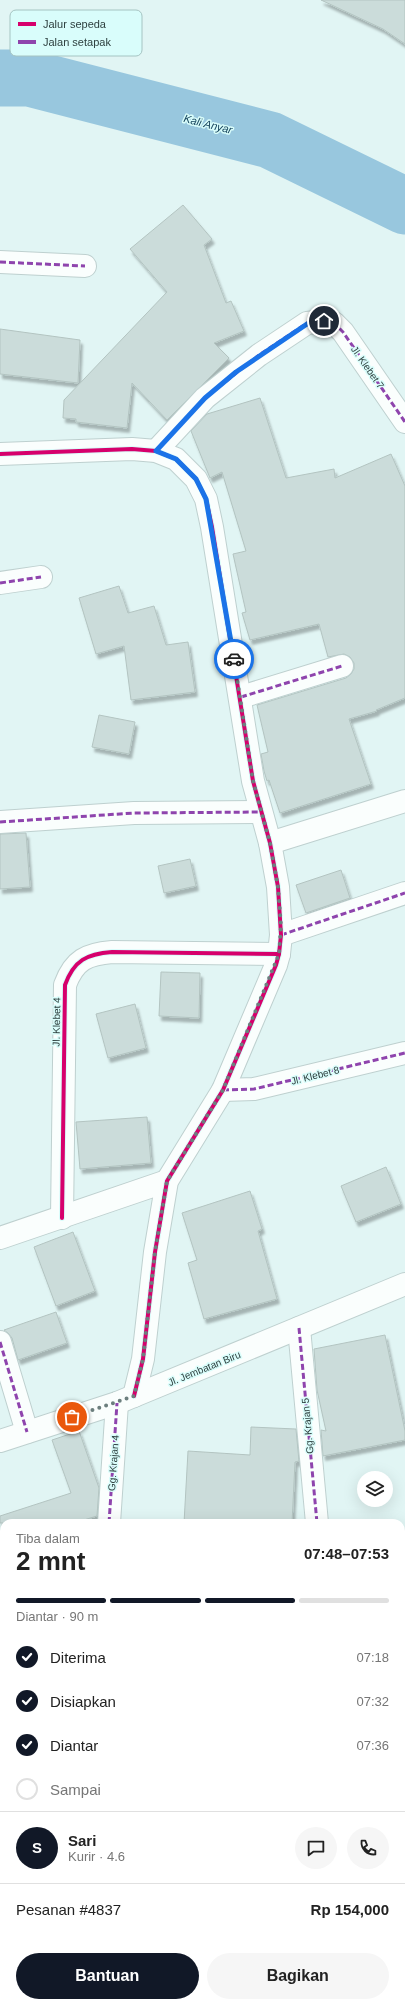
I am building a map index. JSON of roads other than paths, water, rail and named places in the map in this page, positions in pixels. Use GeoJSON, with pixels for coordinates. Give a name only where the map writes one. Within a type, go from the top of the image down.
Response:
{"type":"FeatureCollection","features":[{"type":"Feature","properties":{"kind":"street"},"geometry":{"type":"LineString","coordinates":[[0,262],[85,266]]}},
{"type":"Feature","properties":{"kind":"street","name":"Jl. Klebet 7"},"geometry":{"type":"LineString","coordinates":[[156,451],[205,398],[236,372],[307,324],[324,321],[334,323],[344,332],[405,422]]}},
{"type":"Feature","properties":{"kind":"street"},"geometry":{"type":"LineString","coordinates":[[0,454],[132,449],[156,451],[176,459],[196,479],[206,499],[241,697],[246,738],[260,812],[270,843],[278,887],[280,944],[223,1090],[167,1181],[0,1238]]}},
{"type":"Feature","properties":{"kind":"street"},"geometry":{"type":"LineString","coordinates":[[0,583],[41,577]]}},
{"type":"Feature","properties":{"kind":"street"},"geometry":{"type":"LineString","coordinates":[[241,697],[342,666]]}},
{"type":"Feature","properties":{"kind":"street"},"geometry":{"type":"LineString","coordinates":[[270,843],[405,801]]}},
{"type":"Feature","properties":{"kind":"street"},"geometry":{"type":"LineString","coordinates":[[0,822],[134,813],[260,812]]}},
{"type":"Feature","properties":{"kind":"street","name":"Jl. Klebet 4"},"geometry":{"type":"LineString","coordinates":[[62,1218],[65,985],[69,974],[76,966],[90,955],[112,952],[280,944],[405,893]]}},
{"type":"Feature","properties":{"kind":"street","name":"Jl. Klebet 8"},"geometry":{"type":"LineString","coordinates":[[223,1090],[254,1089],[405,1053]]}},
{"type":"Feature","properties":{"kind":"street","name":"Gg. Krajan 4"},"geometry":{"type":"LineString","coordinates":[[110,1519],[126,1400],[143,1359],[155,1252],[167,1181]]}},
{"type":"Feature","properties":{"kind":"street","name":"Jl. Jembatan Biru"},"geometry":{"type":"LineString","coordinates":[[0,1441],[126,1400],[405,1284]]}},
{"type":"Feature","properties":{"kind":"street","name":"Gg. Krajan 5"},"geometry":{"type":"LineString","coordinates":[[299,1328],[316,1519]]}},
{"type":"Feature","properties":{"kind":"street"},"geometry":{"type":"LineString","coordinates":[[0,1342],[26,1432]]}},
{"type":"Feature","properties":{"kind":"waterway","name":"Kali Anyar"},"geometry":{"type":"LineString","coordinates":[[0,78],[29,78],[270,140],[405,206]]}}]}
